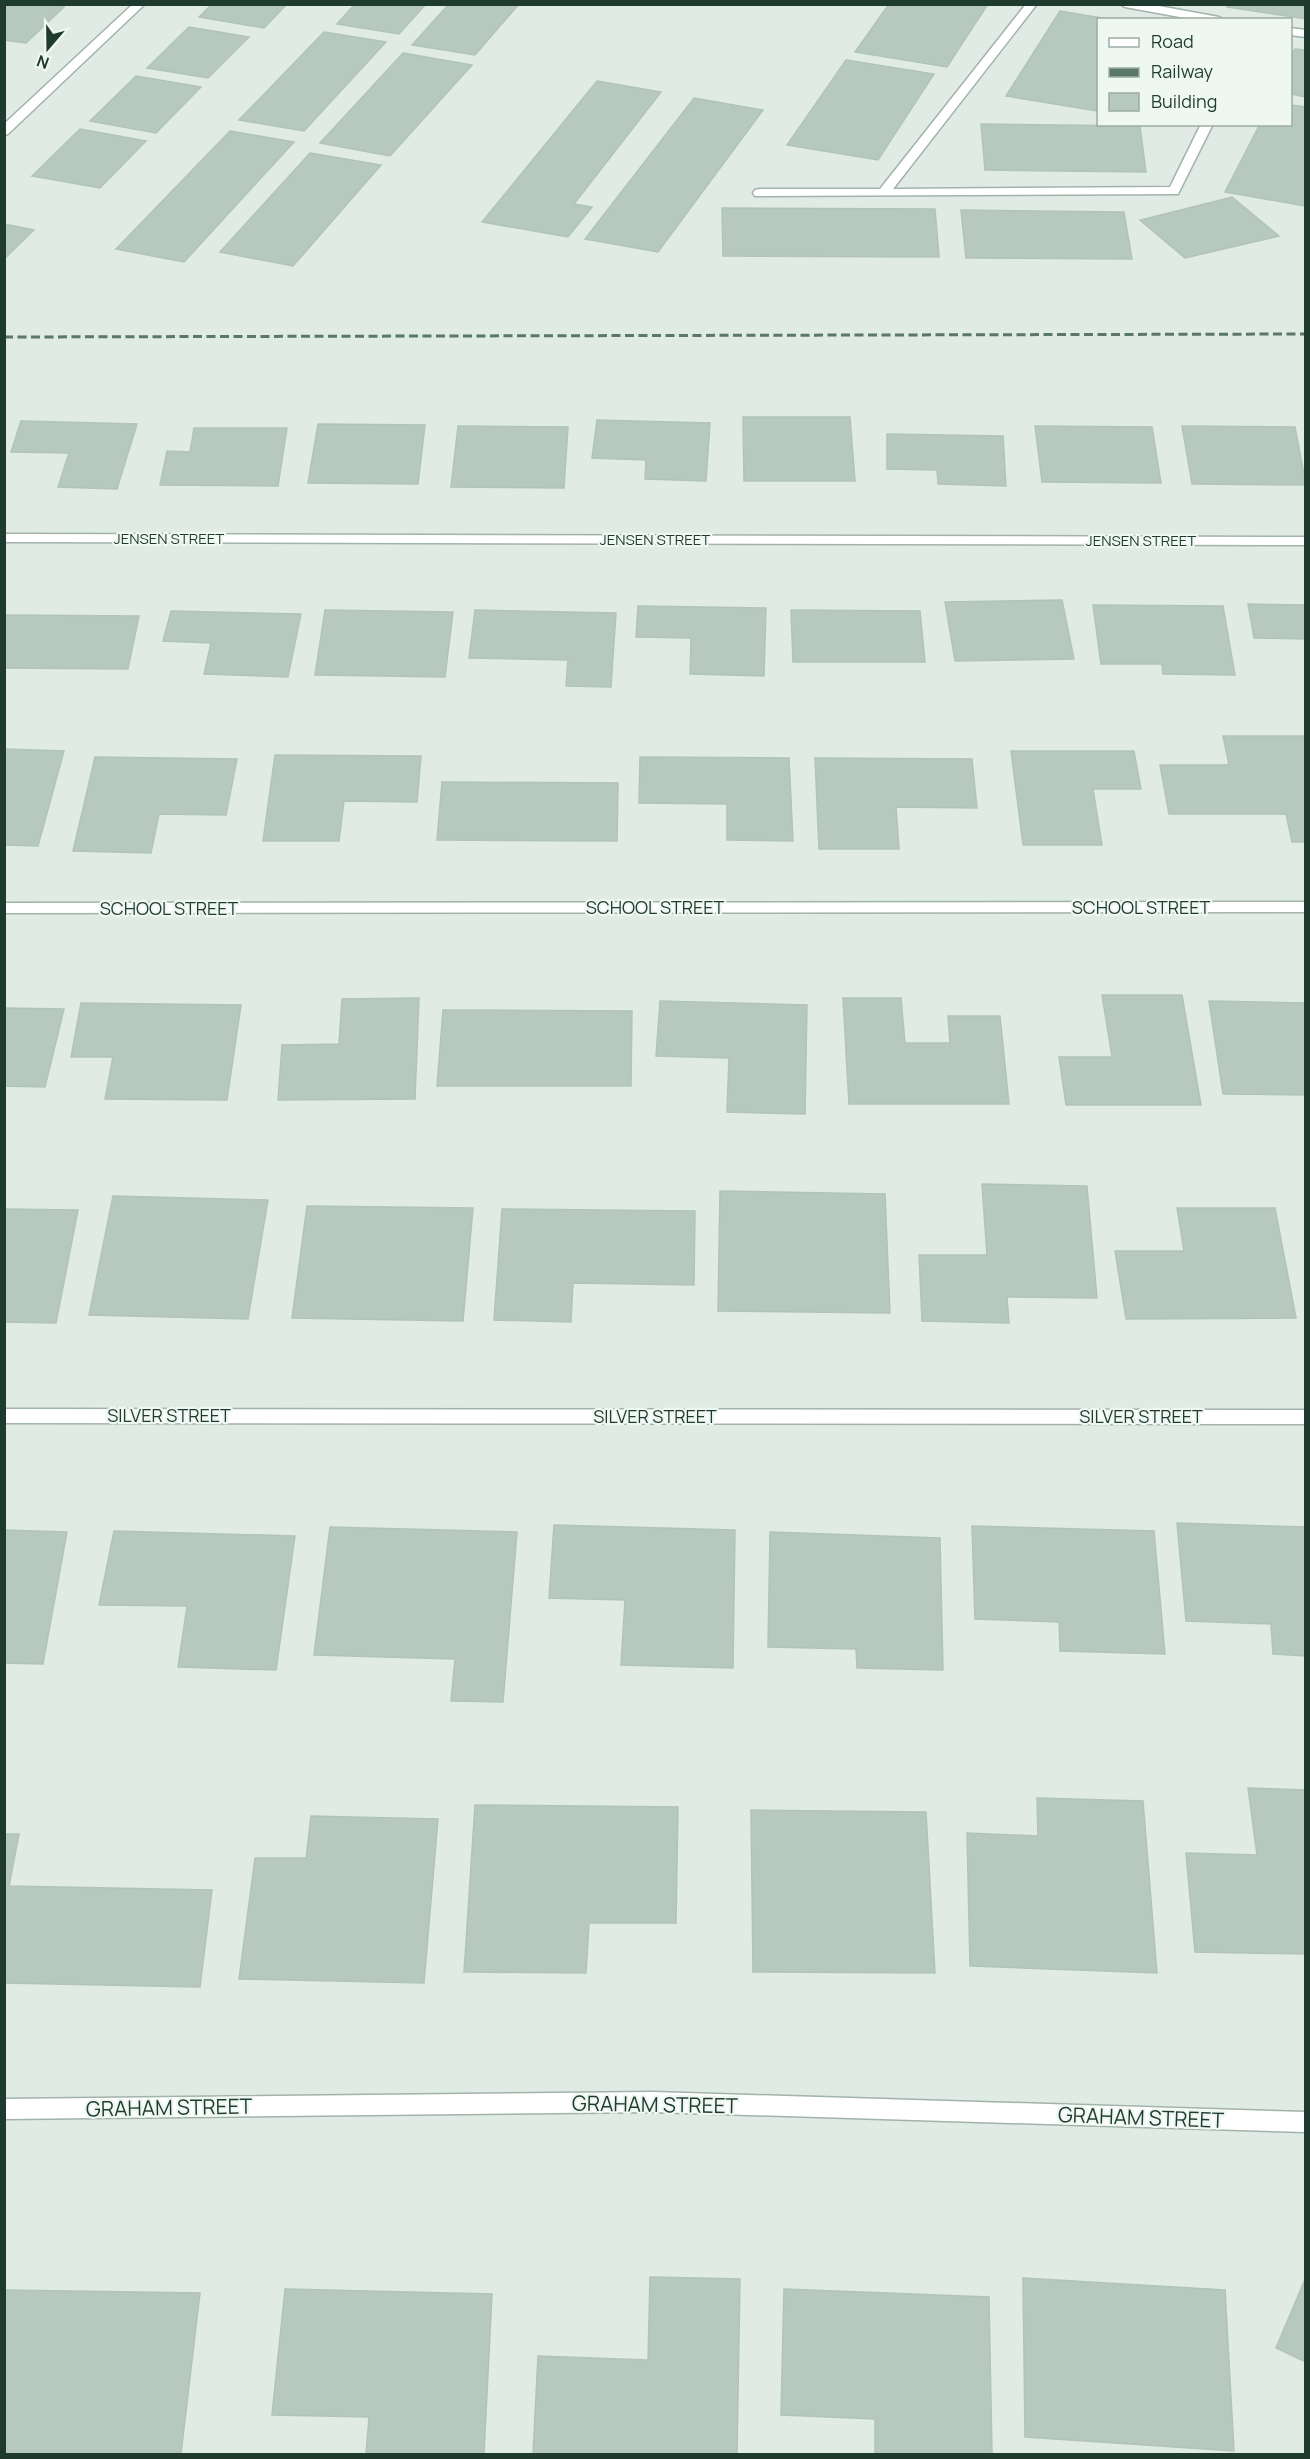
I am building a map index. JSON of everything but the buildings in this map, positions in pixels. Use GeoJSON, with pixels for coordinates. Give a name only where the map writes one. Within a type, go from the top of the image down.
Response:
{"type":"FeatureCollection","features":[{"type":"Feature","properties":{"kind":"street"},"geometry":{"type":"LineString","coordinates":[[4,131],[140,4]]}},
{"type":"Feature","properties":{"kind":"street"},"geometry":{"type":"LineString","coordinates":[[885,191],[1032,4]]}},
{"type":"Feature","properties":{"kind":"street"},"geometry":{"type":"LineString","coordinates":[[1125,4],[1175,8],[1212,18]]}},
{"type":"Feature","properties":{"kind":"street"},"geometry":{"type":"LineString","coordinates":[[759,193],[1174,191],[1206,126]]}},
{"type":"Feature","properties":{"kind":"street","name":"JENSEN STREET"},"geometry":{"type":"LineString","coordinates":[[4,538],[1305,541]]}},
{"type":"Feature","properties":{"kind":"street","name":"SCHOOL STREET"},"geometry":{"type":"LineString","coordinates":[[4,908],[1305,907]]}},
{"type":"Feature","properties":{"kind":"street","name":"SILVER STREET"},"geometry":{"type":"LineString","coordinates":[[4,1416],[1305,1417]]}},
{"type":"Feature","properties":{"kind":"street","name":"GRAHAM STREET"},"geometry":{"type":"LineString","coordinates":[[4,2109],[653,2102],[1305,2122]]}},
{"type":"Feature","properties":{"kind":"railway"},"geometry":{"type":"LineString","coordinates":[[4,337],[1306,334]]}}]}
